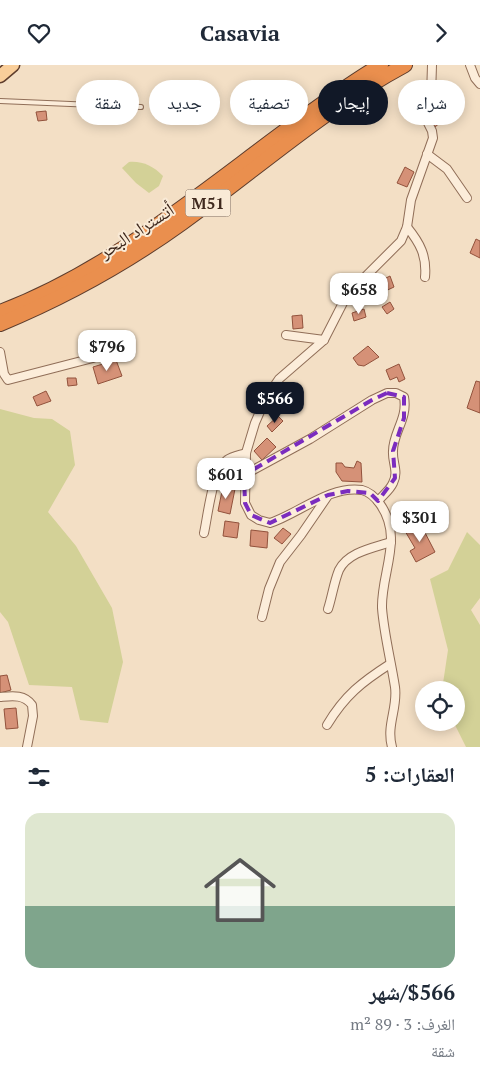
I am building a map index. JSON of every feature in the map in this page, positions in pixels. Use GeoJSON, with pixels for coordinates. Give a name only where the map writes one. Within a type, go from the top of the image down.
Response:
{"type":"FeatureCollection","features":[{"type":"Feature","properties":{"kind":"highway","name":"أتستراد البحر"},"geometry":{"type":"LineString","coordinates":[[0,312],[44,293],[116,253],[173,214],[333,97],[381,65]]}},
{"type":"Feature","properties":{"kind":"highway","name":"أتستراد البحر"},"geometry":{"type":"LineString","coordinates":[[0,325],[74,291],[138,253],[183,222],[331,111],[405,65]]}},
{"type":"Feature","properties":{"kind":"main road"},"geometry":{"type":"LineString","coordinates":[[0,76],[13,65]]}},
{"type":"Feature","properties":{"kind":"street"},"geometry":{"type":"LineString","coordinates":[[392,747],[390,731],[395,701],[395,687],[382,607],[391,542],[390,529],[384,510],[370,493],[362,490],[348,491],[328,495],[270,523],[259,521],[251,515],[245,503],[244,475],[246,453],[254,423],[272,388],[286,372],[324,340],[342,303],[360,282],[397,246],[404,235],[412,200],[434,136],[425,117],[431,96],[432,65]]}},
{"type":"Feature","properties":{"kind":"street"},"geometry":{"type":"LineString","coordinates":[[470,65],[480,85]]}},
{"type":"Feature","properties":{"kind":"street"},"geometry":{"type":"LineString","coordinates":[[427,154],[447,169],[467,197]]}},
{"type":"Feature","properties":{"kind":"street"},"geometry":{"type":"LineString","coordinates":[[407,227],[415,237],[427,263],[425,277]]}},
{"type":"Feature","properties":{"kind":"street"},"geometry":{"type":"LineString","coordinates":[[360,282],[371,286]]}},
{"type":"Feature","properties":{"kind":"street"},"geometry":{"type":"LineString","coordinates":[[286,335],[324,340]]}},
{"type":"Feature","properties":{"kind":"street"},"geometry":{"type":"LineString","coordinates":[[0,352],[4,374],[8,380],[93,358]]}},
{"type":"Feature","properties":{"kind":"street"},"geometry":{"type":"LineString","coordinates":[[244,475],[310,439],[372,400],[387,393],[396,393],[404,397],[405,403],[404,419],[396,436],[393,451],[395,478],[393,484],[378,501]]}},
{"type":"Feature","properties":{"kind":"street"},"geometry":{"type":"LineString","coordinates":[[204,533],[213,485],[222,466],[228,459],[246,453]]}},
{"type":"Feature","properties":{"kind":"street"},"geometry":{"type":"LineString","coordinates":[[262,617],[269,589],[280,562],[328,495]]}},
{"type":"Feature","properties":{"kind":"street"},"geometry":{"type":"LineString","coordinates":[[328,609],[339,570],[348,559],[358,553],[391,542]]}},
{"type":"Feature","properties":{"kind":"street"},"geometry":{"type":"LineString","coordinates":[[327,725],[352,691],[390,664]]}},
{"type":"Feature","properties":{"kind":"street"},"geometry":{"type":"LineString","coordinates":[[0,697],[17,696],[25,698],[32,705],[33,716],[27,747]]}},
{"type":"Feature","properties":{"kind":"lane"},"geometry":{"type":"LineString","coordinates":[[0,101],[141,107]]}},
{"type":"Feature","properties":{"kind":"highlighted area"},"geometry":{"type":"Polygon","coordinates":[[[387,393],[404,397],[404,418],[393,451],[395,478],[378,501],[370,493],[348,491],[328,495],[270,523],[251,515],[245,503],[244,475],[372,400],[387,393]]]}},
{"type":"Feature","properties":{"kind":"shaded area"},"geometry":{"type":"Polygon","coordinates":[[[129,162],[143,163],[159,172],[163,176],[159,186],[149,193],[136,183],[122,168],[129,162]]]}},
{"type":"Feature","properties":{"kind":"shaded area"},"geometry":{"type":"Polygon","coordinates":[[[0,409],[34,418],[52,419],[70,431],[75,465],[48,512],[76,546],[112,608],[123,662],[108,723],[80,720],[72,687],[29,685],[8,622],[0,612],[0,409]]]}},
{"type":"Feature","properties":{"kind":"shaded area"},"geometry":{"type":"Polygon","coordinates":[[[467,532],[480,545],[480,598],[471,610],[480,625],[480,747],[466,747],[458,731],[465,731],[465,681],[443,681],[448,650],[430,579],[448,570],[467,532]]]}},
{"type":"Feature","properties":{"kind":"building"},"geometry":{"type":"Polygon","coordinates":[[[46,111],[47,120],[38,121],[36,112],[46,111]]]}},
{"type":"Feature","properties":{"kind":"building"},"geometry":{"type":"Polygon","coordinates":[[[405,167],[414,172],[407,187],[397,183],[405,167]]]}},
{"type":"Feature","properties":{"kind":"building"},"geometry":{"type":"Polygon","coordinates":[[[476,239],[480,241],[480,258],[470,253],[476,239]]]}},
{"type":"Feature","properties":{"kind":"building"},"geometry":{"type":"Polygon","coordinates":[[[390,276],[394,287],[379,294],[376,285],[390,276]]]}},
{"type":"Feature","properties":{"kind":"building"},"geometry":{"type":"Polygon","coordinates":[[[390,302],[394,309],[387,314],[382,307],[390,302]]]}},
{"type":"Feature","properties":{"kind":"building"},"geometry":{"type":"Polygon","coordinates":[[[364,309],[366,317],[354,321],[352,313],[364,309]]]}},
{"type":"Feature","properties":{"kind":"building"},"geometry":{"type":"Polygon","coordinates":[[[302,315],[303,328],[293,329],[292,316],[302,315]]]}},
{"type":"Feature","properties":{"kind":"building"},"geometry":{"type":"Polygon","coordinates":[[[368,346],[379,357],[364,366],[358,365],[353,358],[368,346]]]}},
{"type":"Feature","properties":{"kind":"building"},"geometry":{"type":"Polygon","coordinates":[[[116,360],[122,376],[98,384],[93,367],[116,360]]]}},
{"type":"Feature","properties":{"kind":"building"},"geometry":{"type":"Polygon","coordinates":[[[399,364],[405,379],[399,382],[397,377],[390,380],[386,370],[399,364]]]}},
{"type":"Feature","properties":{"kind":"building"},"geometry":{"type":"Polygon","coordinates":[[[67,378],[76,378],[77,385],[68,386],[67,378]]]}},
{"type":"Feature","properties":{"kind":"building"},"geometry":{"type":"Polygon","coordinates":[[[476,381],[480,382],[480,413],[467,408],[476,381]]]}},
{"type":"Feature","properties":{"kind":"building"},"geometry":{"type":"Polygon","coordinates":[[[46,391],[51,401],[37,406],[33,397],[46,391]]]}},
{"type":"Feature","properties":{"kind":"building"},"geometry":{"type":"Polygon","coordinates":[[[278,416],[283,421],[272,432],[267,426],[278,416]]]}},
{"type":"Feature","properties":{"kind":"building"},"geometry":{"type":"Polygon","coordinates":[[[267,438],[276,447],[262,460],[254,451],[267,438]]]}},
{"type":"Feature","properties":{"kind":"building"},"geometry":{"type":"Polygon","coordinates":[[[357,461],[361,463],[362,482],[342,481],[336,472],[336,463],[342,463],[345,467],[354,468],[357,461]]]}},
{"type":"Feature","properties":{"kind":"building"},"geometry":{"type":"Polygon","coordinates":[[[223,486],[235,489],[230,514],[218,511],[223,486]]]}},
{"type":"Feature","properties":{"kind":"building"},"geometry":{"type":"Polygon","coordinates":[[[225,521],[239,523],[237,538],[223,536],[225,521]]]}},
{"type":"Feature","properties":{"kind":"building"},"geometry":{"type":"Polygon","coordinates":[[[420,523],[435,552],[416,562],[410,551],[415,548],[405,531],[420,523]]]}},
{"type":"Feature","properties":{"kind":"building"},"geometry":{"type":"Polygon","coordinates":[[[283,528],[291,534],[282,544],[274,538],[283,528]]]}},
{"type":"Feature","properties":{"kind":"building"},"geometry":{"type":"Polygon","coordinates":[[[251,530],[268,532],[267,548],[250,546],[251,530]]]}},
{"type":"Feature","properties":{"kind":"building"},"geometry":{"type":"Polygon","coordinates":[[[7,675],[11,690],[0,693],[0,676],[7,675]]]}},
{"type":"Feature","properties":{"kind":"building"},"geometry":{"type":"Polygon","coordinates":[[[16,708],[18,728],[6,729],[4,709],[16,708]]]}}]}
